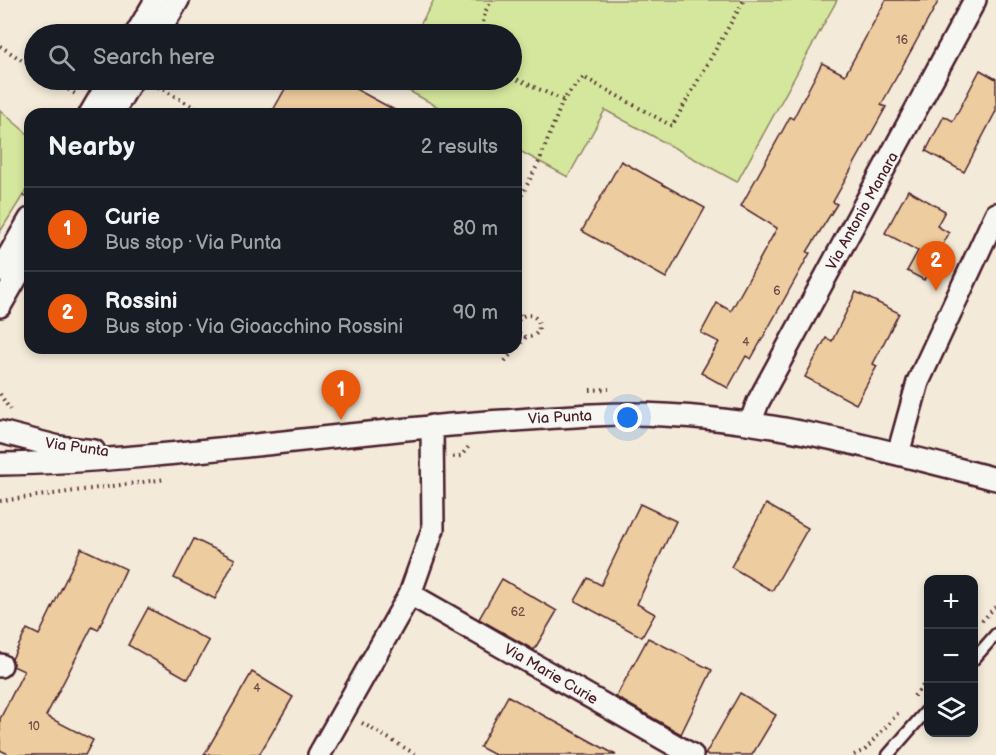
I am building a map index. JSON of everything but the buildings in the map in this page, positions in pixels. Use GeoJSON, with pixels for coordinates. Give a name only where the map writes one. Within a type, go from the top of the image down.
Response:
{"type":"FeatureCollection","features":[{"type":"Feature","properties":{"kind":"street"},"geometry":{"type":"LineString","coordinates":[[142,24],[156,0]]}},
{"type":"Feature","properties":{"kind":"street"},"geometry":{"type":"LineString","coordinates":[[164,24],[178,0]]}},
{"type":"Feature","properties":{"kind":"street","name":"Via Antonio Manara"},"geometry":{"type":"LineString","coordinates":[[751,421],[759,402],[975,0]]}},
{"type":"Feature","properties":{"kind":"street"},"geometry":{"type":"LineString","coordinates":[[86,106],[101,90]]}},
{"type":"Feature","properties":{"kind":"street"},"geometry":{"type":"LineString","coordinates":[[116,108],[126,90]]}},
{"type":"Feature","properties":{"kind":"street"},"geometry":{"type":"LineString","coordinates":[[898,454],[918,382],[996,214]]}},
{"type":"Feature","properties":{"kind":"street"},"geometry":{"type":"LineString","coordinates":[[0,306],[6,272],[24,232]]}},
{"type":"Feature","properties":{"kind":"street"},"geometry":{"type":"LineString","coordinates":[[6,272],[24,258]]}},
{"type":"Feature","properties":{"kind":"street","name":"Via Punta"},"geometry":{"type":"LineString","coordinates":[[0,464],[155,457],[432,426],[590,415],[663,415],[751,421],[996,479]]}},
{"type":"Feature","properties":{"kind":"street"},"geometry":{"type":"LineString","coordinates":[[319,755],[410,594],[434,529],[432,426]]}},
{"type":"Feature","properties":{"kind":"street","name":"Via Punta"},"geometry":{"type":"LineString","coordinates":[[0,432],[59,447],[155,457]]}},
{"type":"Feature","properties":{"kind":"street","name":"Via Marie Curie"},"geometry":{"type":"LineString","coordinates":[[410,594],[692,755]]}},
{"type":"Feature","properties":{"kind":"lane"},"geometry":{"type":"LineString","coordinates":[[978,654],[996,634]]}},
{"type":"Feature","properties":{"kind":"lane"},"geometry":{"type":"LineString","coordinates":[[888,755],[924,714]]}},
{"type":"Feature","properties":{"kind":"path"},"geometry":{"type":"LineString","coordinates":[[483,24],[485,12],[492,0]]}},
{"type":"Feature","properties":{"kind":"path"},"geometry":{"type":"LineString","coordinates":[[522,195],[539,162],[563,100],[583,77],[672,126],[744,0]]}},
{"type":"Feature","properties":{"kind":"path"},"geometry":{"type":"LineString","coordinates":[[0,46],[24,62]]}},
{"type":"Feature","properties":{"kind":"path"},"geometry":{"type":"LineString","coordinates":[[522,82],[563,100]]}},
{"type":"Feature","properties":{"kind":"path"},"geometry":{"type":"LineString","coordinates":[[65,90],[86,106]]}},
{"type":"Feature","properties":{"kind":"path"},"geometry":{"type":"LineString","coordinates":[[164,90],[195,108]]}},
{"type":"Feature","properties":{"kind":"path"},"geometry":{"type":"LineString","coordinates":[[522,317],[532,316],[539,324],[536,334],[526,336],[522,341]]}},
{"type":"Feature","properties":{"kind":"path"},"geometry":{"type":"LineString","coordinates":[[522,333],[526,336]]}},
{"type":"Feature","properties":{"kind":"path"},"geometry":{"type":"LineString","coordinates":[[505,361],[511,354]]}},
{"type":"Feature","properties":{"kind":"path"},"geometry":{"type":"LineString","coordinates":[[433,458],[461,456],[472,443]]}},
{"type":"Feature","properties":{"kind":"path"},"geometry":{"type":"LineString","coordinates":[[0,501],[174,478]]}},
{"type":"Feature","properties":{"kind":"path"},"geometry":{"type":"LineString","coordinates":[[913,697],[925,683]]}},
{"type":"Feature","properties":{"kind":"path"},"geometry":{"type":"LineString","coordinates":[[854,755],[865,750],[904,706]]}},
{"type":"Feature","properties":{"kind":"path"},"geometry":{"type":"LineString","coordinates":[[343,712],[417,755]]}},
{"type":"Feature","properties":{"kind":"green space"},"geometry":{"type":"Polygon","coordinates":[[[434,0],[837,0],[737,182],[605,110],[568,177],[522,152],[522,108],[440,108],[407,90],[522,90],[522,24],[421,24],[434,0]]]}},
{"type":"Feature","properties":{"kind":"green space"},"geometry":{"type":"Polygon","coordinates":[[[0,110],[24,131],[24,194],[0,232],[0,110]]]}},
{"type":"Feature","properties":{"kind":"place","name":"Rossini"},"geometry":{"type":"Point","coordinates":[936,291]}},
{"type":"Feature","properties":{"kind":"place","name":"Curie"},"geometry":{"type":"Point","coordinates":[341,420]}}]}
